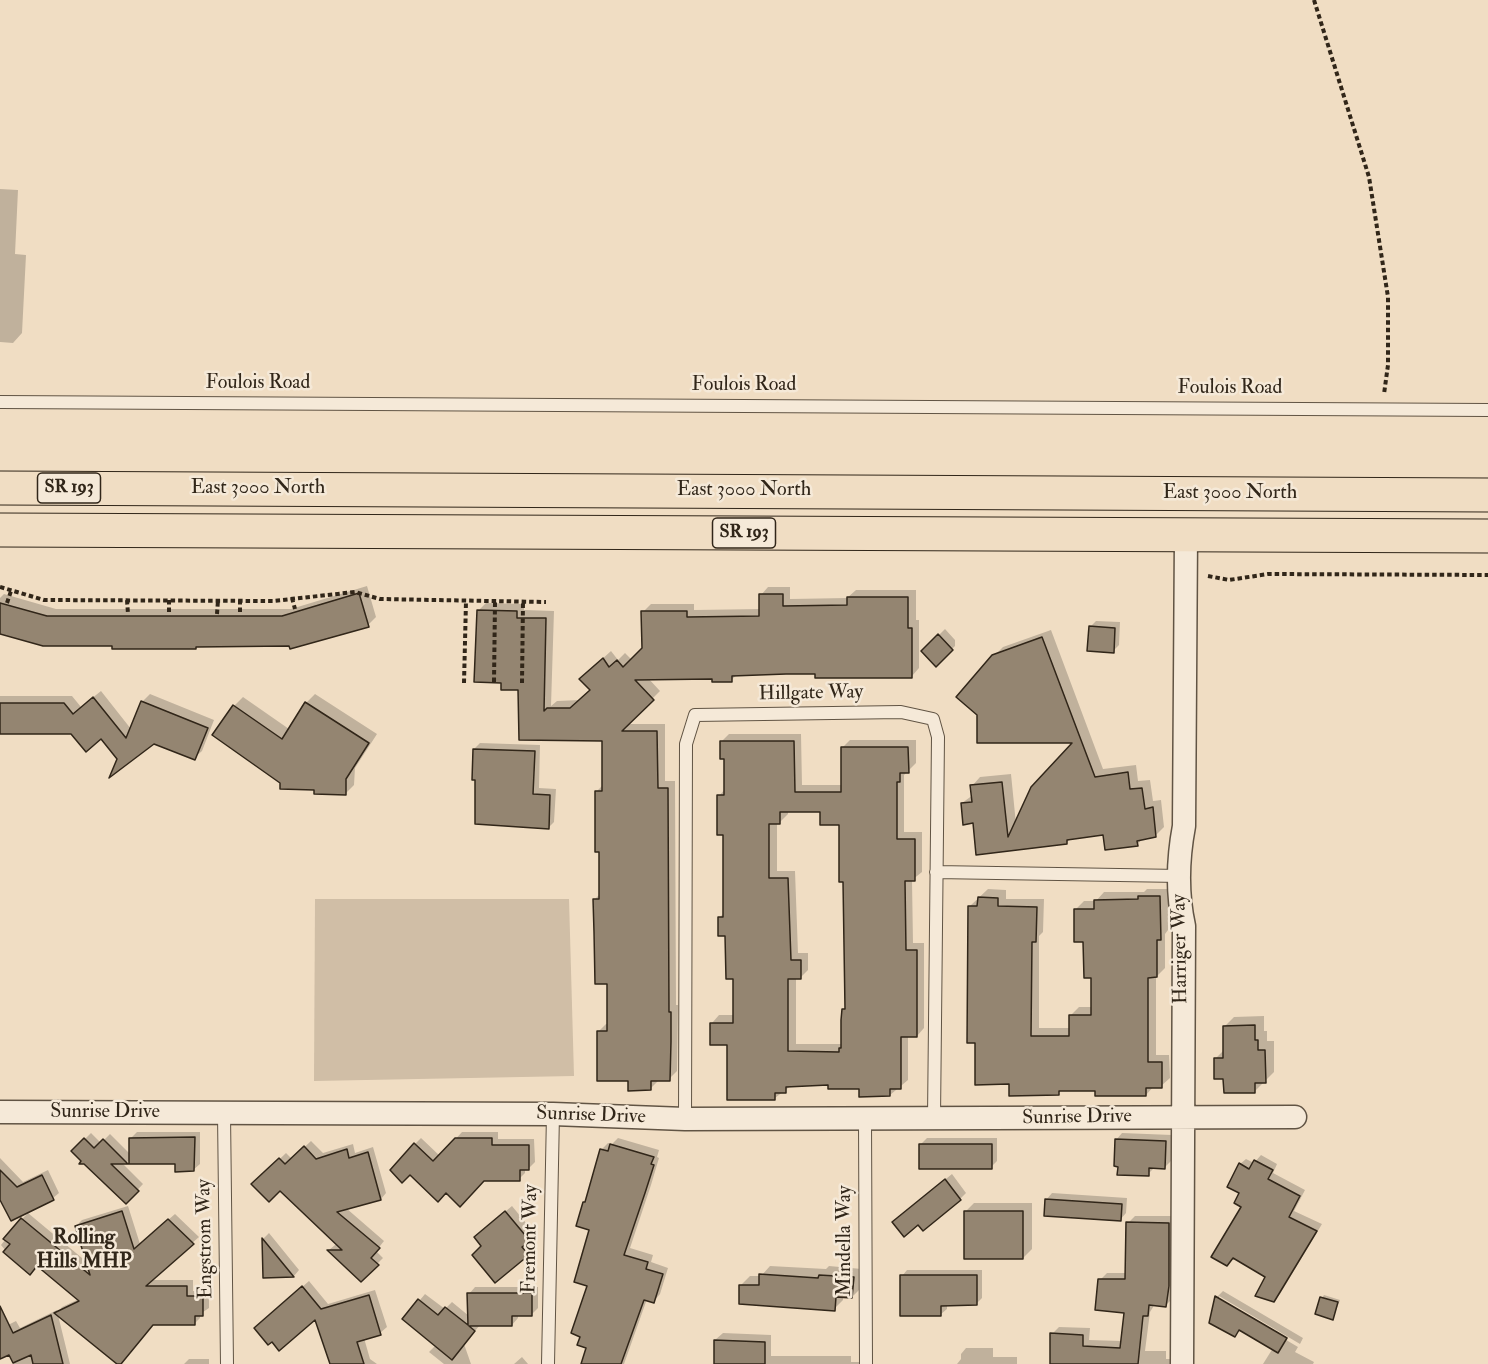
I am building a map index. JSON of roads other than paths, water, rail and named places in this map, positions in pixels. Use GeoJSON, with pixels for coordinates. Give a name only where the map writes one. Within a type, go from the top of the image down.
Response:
{"type":"FeatureCollection","features":[{"type":"Feature","properties":{"kind":"main road","name":"East 3000 North"},"geometry":{"type":"LineString","coordinates":[[0,488],[1488,495]]}},
{"type":"Feature","properties":{"kind":"main road"},"geometry":{"type":"LineString","coordinates":[[0,507],[104,506],[120,503],[139,488]]}},
{"type":"Feature","properties":{"kind":"main road","name":"East 3000 North"},"geometry":{"type":"LineString","coordinates":[[0,530],[1488,536]]}},
{"type":"Feature","properties":{"kind":"street","name":"Harriger Way"},"geometry":{"type":"LineString","coordinates":[[1182,1364],[1184,926],[1180,909],[1180,850],[1184,826],[1186,535]]}},
{"type":"Feature","properties":{"kind":"street","name":"Sunrise Drive"},"geometry":{"type":"LineString","coordinates":[[0,1112],[553,1114],[685,1119],[1295,1118]]}},
{"type":"Feature","properties":{"kind":"lane","name":"Foulois Road"},"geometry":{"type":"LineString","coordinates":[[0,402],[1488,410]]}},
{"type":"Feature","properties":{"kind":"lane","name":"Hillgate Way"},"geometry":{"type":"LineString","coordinates":[[685,1119],[686,744],[695,715],[901,711],[933,719],[938,737],[934,1118]]}},
{"type":"Feature","properties":{"kind":"lane"},"geometry":{"type":"LineString","coordinates":[[936,872],[1180,876]]}},
{"type":"Feature","properties":{"kind":"lane","name":"Engstrom Way"},"geometry":{"type":"LineString","coordinates":[[224,1114],[227,1364]]}},
{"type":"Feature","properties":{"kind":"lane","name":"Fremont Way"},"geometry":{"type":"LineString","coordinates":[[548,1364],[553,1114]]}},
{"type":"Feature","properties":{"kind":"lane","name":"Mindella Way"},"geometry":{"type":"LineString","coordinates":[[865,1119],[866,1364]]}},
{"type":"Feature","properties":{"kind":"district","name":"Rolling Hills MHP"},"geometry":{"type":"Point","coordinates":[84,1250]}}]}
